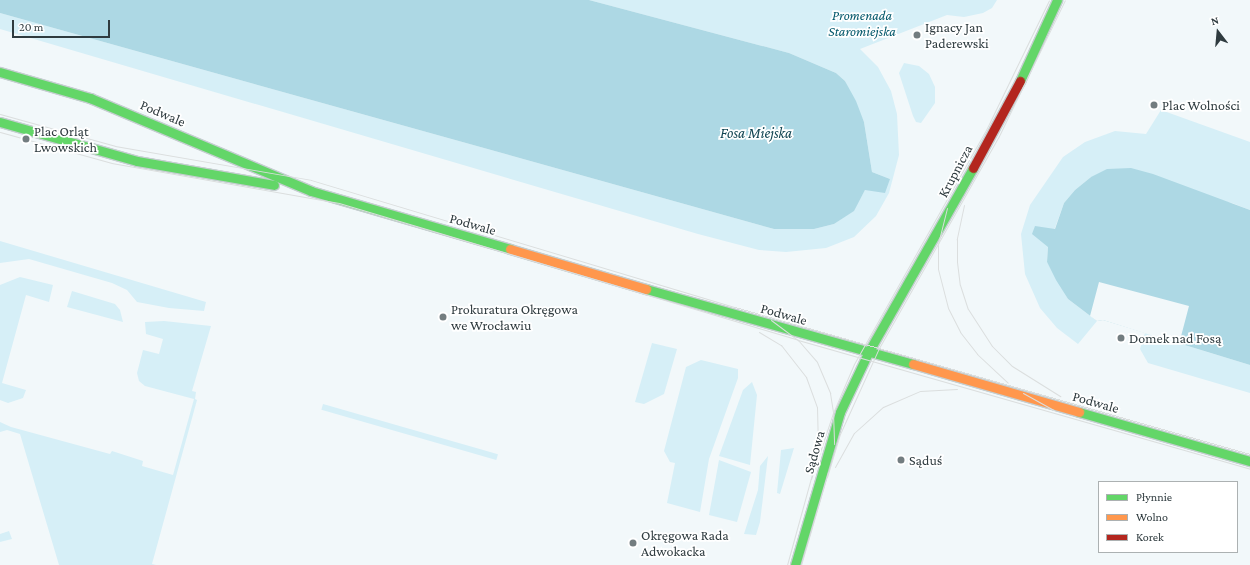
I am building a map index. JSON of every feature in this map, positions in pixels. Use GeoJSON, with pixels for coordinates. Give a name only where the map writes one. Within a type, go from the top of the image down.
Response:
{"type":"FeatureCollection","features":[{"type":"Feature","properties":{"kind":"street","name":"Krupnicza"},"geometry":{"type":"LineString","coordinates":[[869,351],[983,150],[1026,70],[1057,0]]}},
{"type":"Feature","properties":{"kind":"street","name":"Podwale"},"geometry":{"type":"LineString","coordinates":[[0,72],[90,98],[311,191],[772,326],[869,351],[1250,461]]}},
{"type":"Feature","properties":{"kind":"street","name":"Podwale"},"geometry":{"type":"LineString","coordinates":[[0,122],[137,161],[311,191]]}},
{"type":"Feature","properties":{"kind":"street","name":"Sądowa"},"geometry":{"type":"LineString","coordinates":[[795,565],[840,412],[869,351]]}},
{"type":"Feature","properties":{"kind":"green space","name":"Promenada Staromiejska"},"geometry":{"type":"Polygon","coordinates":[[[589,0],[997,0],[992,8],[983,13],[964,17],[947,15],[860,49],[878,67],[891,91],[897,114],[899,155],[889,193],[876,216],[854,237],[826,248],[786,252],[759,250],[698,234],[0,29],[0,13],[774,229],[814,229],[834,224],[853,211],[865,190],[890,179],[872,172],[864,122],[845,81],[836,73],[789,53],[589,0]]]}},
{"type":"Feature","properties":{"kind":"green space"},"geometry":{"type":"Polygon","coordinates":[[[904,63],[919,66],[929,74],[935,87],[935,103],[921,123],[916,122],[913,116],[899,73],[904,63]]]}},
{"type":"Feature","properties":{"kind":"green space"},"geometry":{"type":"Polygon","coordinates":[[[1161,110],[1250,142],[1250,210],[1232,203],[1091,177],[1075,190],[1064,203],[1048,247],[1047,262],[1068,299],[1097,321],[1078,344],[1057,328],[1040,308],[1025,274],[1021,234],[1030,205],[1063,157],[1085,142],[1115,131],[1146,134],[1161,110]]]}},
{"type":"Feature","properties":{"kind":"green space"},"geometry":{"type":"Polygon","coordinates":[[[0,241],[206,302],[204,311],[169,308],[137,302],[127,290],[112,283],[29,259],[0,263],[0,241]]]}},
{"type":"Feature","properties":{"kind":"green space"},"geometry":{"type":"Polygon","coordinates":[[[20,277],[53,285],[49,302],[26,295],[2,383],[26,390],[23,398],[8,403],[0,400],[0,285],[20,277]]]}},
{"type":"Feature","properties":{"kind":"green space"},"geometry":{"type":"Polygon","coordinates":[[[72,291],[115,304],[120,310],[123,322],[67,307],[72,291]]]}},
{"type":"Feature","properties":{"kind":"green space"},"geometry":{"type":"Polygon","coordinates":[[[164,321],[211,326],[192,391],[196,392],[195,399],[197,400],[152,564],[156,565],[59,565],[20,434],[7,430],[0,432],[0,422],[11,427],[110,454],[112,451],[143,461],[142,466],[173,475],[194,399],[145,386],[139,381],[137,373],[143,350],[159,354],[163,339],[146,334],[145,322],[164,321]]]}},
{"type":"Feature","properties":{"kind":"green space"},"geometry":{"type":"Polygon","coordinates":[[[1145,333],[1250,365],[1250,393],[1148,363],[1140,349],[1145,333]]]}},
{"type":"Feature","properties":{"kind":"green space"},"geometry":{"type":"Polygon","coordinates":[[[652,343],[677,349],[664,394],[644,404],[635,402],[652,343]]]}},
{"type":"Feature","properties":{"kind":"green space"},"geometry":{"type":"Polygon","coordinates":[[[701,360],[738,369],[738,378],[709,459],[700,512],[667,503],[675,463],[670,462],[664,451],[686,367],[701,360]]]}},
{"type":"Feature","properties":{"kind":"green space"},"geometry":{"type":"Polygon","coordinates":[[[752,382],[757,395],[750,465],[719,456],[743,390],[752,382]]]}},
{"type":"Feature","properties":{"kind":"green space"},"geometry":{"type":"Polygon","coordinates":[[[323,404],[498,454],[496,460],[321,410],[323,404]]]}},
{"type":"Feature","properties":{"kind":"green space"},"geometry":{"type":"Polygon","coordinates":[[[794,448],[780,494],[777,493],[781,450],[794,448]]]}},
{"type":"Feature","properties":{"kind":"green space"},"geometry":{"type":"Polygon","coordinates":[[[768,456],[760,522],[756,535],[744,534],[758,490],[760,466],[768,456]]]}},
{"type":"Feature","properties":{"kind":"green space"},"geometry":{"type":"Polygon","coordinates":[[[719,460],[751,472],[737,522],[709,515],[719,460]]]}},
{"type":"Feature","properties":{"kind":"green space"},"geometry":{"type":"Polygon","coordinates":[[[9,531],[12,539],[0,542],[0,534],[9,531]]]}},
{"type":"Feature","properties":{"kind":"water","name":"Fosa Miejska"},"geometry":{"type":"Polygon","coordinates":[[[0,0],[589,0],[789,53],[836,73],[845,81],[856,101],[864,122],[872,172],[890,179],[885,193],[865,190],[854,211],[834,224],[814,229],[774,229],[0,13],[0,0]]]}},
{"type":"Feature","properties":{"kind":"water"},"geometry":{"type":"Polygon","coordinates":[[[1131,168],[1153,174],[1250,210],[1250,365],[1103,320],[1097,321],[1068,299],[1056,280],[1047,262],[1048,247],[1032,234],[1035,226],[1055,229],[1064,203],[1075,190],[1091,177],[1107,169],[1131,168]]]}},
{"type":"Feature","properties":{"kind":"pier"},"geometry":{"type":"Polygon","coordinates":[[[1099,282],[1189,306],[1179,344],[1103,320],[1097,321],[1090,316],[1099,282]]]}},
{"type":"Feature","properties":{"kind":"tram line"},"geometry":{"type":"LineString","coordinates":[[811,479],[833,413],[854,364],[986,130],[1049,0]]}},
{"type":"Feature","properties":{"kind":"tram line"},"geometry":{"type":"LineString","coordinates":[[827,477],[840,434],[879,348],[998,138],[1065,0]]}},
{"type":"Feature","properties":{"kind":"tram line"},"geometry":{"type":"LineString","coordinates":[[0,114],[115,146],[311,180],[735,307],[1250,454]]}},
{"type":"Feature","properties":{"kind":"tram line"},"geometry":{"type":"LineString","coordinates":[[0,132],[112,163],[339,203],[798,340],[1250,469]]}},
{"type":"Feature","properties":{"kind":"tram line"},"geometry":{"type":"LineString","coordinates":[[964,205],[957,239],[957,262],[960,285],[968,309],[992,346],[1012,366],[1060,396]]}},
{"type":"Feature","properties":{"kind":"tram line"},"geometry":{"type":"LineString","coordinates":[[947,208],[938,245],[938,269],[948,308],[960,332],[977,354],[1008,383]]}},
{"type":"Feature","properties":{"kind":"tram line"},"geometry":{"type":"LineString","coordinates":[[771,320],[798,340],[817,362],[830,393],[833,412],[834,444]]}},
{"type":"Feature","properties":{"kind":"tram line"},"geometry":{"type":"LineString","coordinates":[[759,332],[781,345],[806,377],[817,407],[818,447]]}},
{"type":"Feature","properties":{"kind":"tram line"},"geometry":{"type":"LineString","coordinates":[[835,467],[854,433],[883,407],[920,391],[957,389]]}},
{"type":"Feature","properties":{"kind":"tram line"},"geometry":{"type":"LineString","coordinates":[[1023,393],[1054,410]]}},
{"type":"Feature","properties":{"kind":"tram line"},"geometry":{"type":"LineString","coordinates":[[801,565],[828,472]]}},
{"type":"Feature","properties":{"kind":"tram line"},"geometry":{"type":"LineString","coordinates":[[787,565],[812,474]]}},
{"type":"Feature","properties":{"kind":"traffic: fast"},"geometry":{"type":"LineString","coordinates":[[1020,81],[1057,0]]}},
{"type":"Feature","properties":{"kind":"traffic: fast"},"geometry":{"type":"LineString","coordinates":[[0,72],[90,98],[311,191],[510,249]]}},
{"type":"Feature","properties":{"kind":"traffic: fast"},"geometry":{"type":"LineString","coordinates":[[0,122],[137,161],[274,185]]}},
{"type":"Feature","properties":{"kind":"traffic: fast"},"geometry":{"type":"LineString","coordinates":[[795,565],[840,412],[869,351],[973,168]]}},
{"type":"Feature","properties":{"kind":"traffic: fast"},"geometry":{"type":"LineString","coordinates":[[646,289],[913,364]]}},
{"type":"Feature","properties":{"kind":"traffic: fast"},"geometry":{"type":"LineString","coordinates":[[1079,412],[1250,461]]}},
{"type":"Feature","properties":{"kind":"traffic: slow"},"geometry":{"type":"LineString","coordinates":[[510,249],[646,289]]}},
{"type":"Feature","properties":{"kind":"traffic: slow"},"geometry":{"type":"LineString","coordinates":[[913,364],[1079,412]]}},
{"type":"Feature","properties":{"kind":"traffic: jam"},"geometry":{"type":"LineString","coordinates":[[973,168],[1020,81]]}},
{"type":"Feature","properties":{"kind":"place","name":"Ignacy Jan Paderewski"},"geometry":{"type":"Point","coordinates":[917,35]}},
{"type":"Feature","properties":{"kind":"place","name":"Plac Wolności"},"geometry":{"type":"Point","coordinates":[1154,105]}},
{"type":"Feature","properties":{"kind":"place","name":"Plac Orląt Lwowskich"},"geometry":{"type":"Point","coordinates":[26,139]}},
{"type":"Feature","properties":{"kind":"place","name":"Prokuratura Okręgowa we Wrocławiu"},"geometry":{"type":"Point","coordinates":[443,317]}},
{"type":"Feature","properties":{"kind":"place","name":"Domek nad Fosą"},"geometry":{"type":"Point","coordinates":[1121,338]}},
{"type":"Feature","properties":{"kind":"place","name":"Sąduś"},"geometry":{"type":"Point","coordinates":[901,460]}},
{"type":"Feature","properties":{"kind":"place","name":"Okręgowa Rada Adwokacka"},"geometry":{"type":"Point","coordinates":[633,543]}}]}
